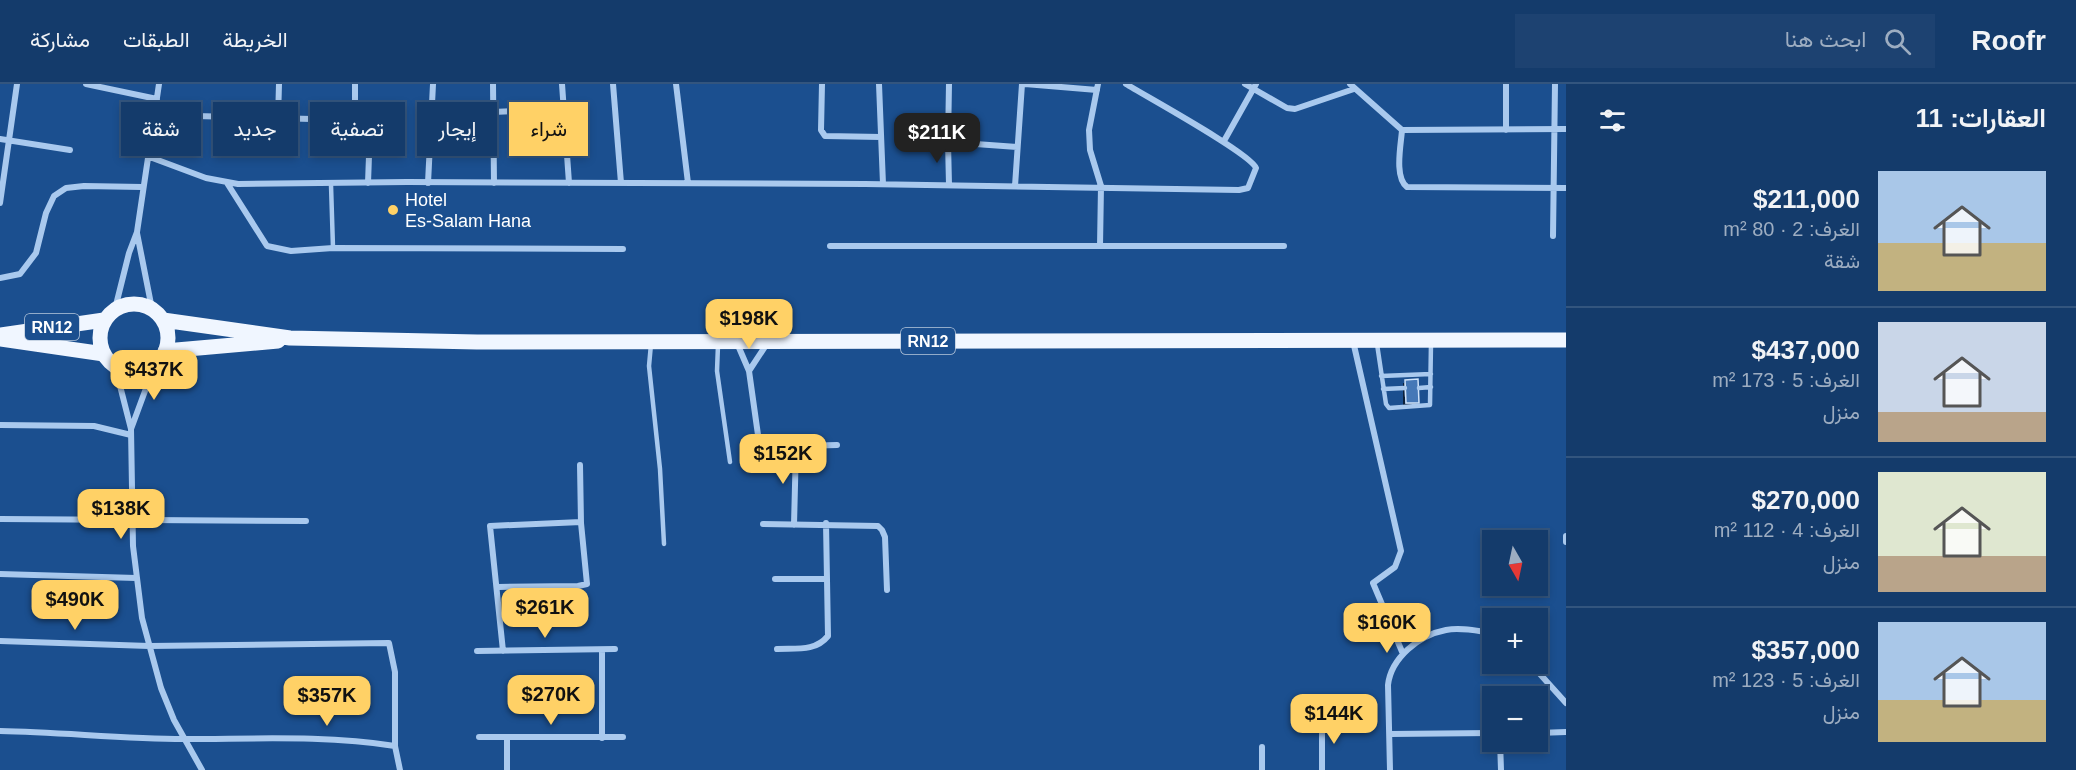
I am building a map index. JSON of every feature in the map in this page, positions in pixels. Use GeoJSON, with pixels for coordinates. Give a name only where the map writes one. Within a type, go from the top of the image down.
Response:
{"type":"FeatureCollection","features":[{"type":"Feature","properties":{"kind":"main road"},"geometry":{"type":"LineString","coordinates":[[129,304],[157,314],[168,335],[165,351],[155,364],[148,369],[132,372],[115,366],[104,354],[100,337],[110,315],[129,304]]}},
{"type":"Feature","properties":{"kind":"main road","name":"RN12"},"geometry":{"type":"LineString","coordinates":[[157,314],[290,338],[477,342],[1566,340]]}},
{"type":"Feature","properties":{"kind":"main road","name":"RN12"},"geometry":{"type":"LineString","coordinates":[[0,335],[110,315]]}},
{"type":"Feature","properties":{"kind":"main road","name":"RN12"},"geometry":{"type":"LineString","coordinates":[[165,351],[246,345],[290,338]]}},
{"type":"Feature","properties":{"kind":"main road","name":"RN12"},"geometry":{"type":"LineString","coordinates":[[0,339],[104,354]]}},
{"type":"Feature","properties":{"kind":"street"},"geometry":{"type":"LineString","coordinates":[[0,203],[17,84]]}},
{"type":"Feature","properties":{"kind":"street"},"geometry":{"type":"LineString","coordinates":[[86,84],[157,99]]}},
{"type":"Feature","properties":{"kind":"street"},"geometry":{"type":"LineString","coordinates":[[127,84],[128,93]]}},
{"type":"Feature","properties":{"kind":"street"},"geometry":{"type":"LineString","coordinates":[[157,102],[159,84]]}},
{"type":"Feature","properties":{"kind":"street"},"geometry":{"type":"LineString","coordinates":[[278,102],[279,84]]}},
{"type":"Feature","properties":{"kind":"street"},"geometry":{"type":"LineString","coordinates":[[355,84],[355,102]]}},
{"type":"Feature","properties":{"kind":"street"},"geometry":{"type":"LineString","coordinates":[[428,183],[433,84]]}},
{"type":"Feature","properties":{"kind":"street"},"geometry":{"type":"LineString","coordinates":[[493,102],[494,84]]}},
{"type":"Feature","properties":{"kind":"street"},"geometry":{"type":"LineString","coordinates":[[562,84],[564,102]]}},
{"type":"Feature","properties":{"kind":"street"},"geometry":{"type":"LineString","coordinates":[[612,84],[621,183]]}},
{"type":"Feature","properties":{"kind":"street"},"geometry":{"type":"LineString","coordinates":[[676,84],[688,183]]}},
{"type":"Feature","properties":{"kind":"street"},"geometry":{"type":"LineString","coordinates":[[822,84],[821,130],[825,136],[881,137]]}},
{"type":"Feature","properties":{"kind":"street"},"geometry":{"type":"LineString","coordinates":[[879,84],[883,184]]}},
{"type":"Feature","properties":{"kind":"street"},"geometry":{"type":"LineString","coordinates":[[949,84],[949,186]]}},
{"type":"Feature","properties":{"kind":"street"},"geometry":{"type":"LineString","coordinates":[[1015,186],[1023,84],[1098,87],[1089,130],[1090,150],[1101,186],[1100,246]]}},
{"type":"Feature","properties":{"kind":"street"},"geometry":{"type":"LineString","coordinates":[[110,315],[137,232],[147,156],[227,183],[331,185],[688,183],[1101,186],[1239,190],[1248,188],[1256,168],[1254,164],[1224,141],[1204,132],[1126,84]]}},
{"type":"Feature","properties":{"kind":"street"},"geometry":{"type":"LineString","coordinates":[[1245,84],[1254,87],[1287,108],[1295,109],[1352,86],[1402,130],[1566,129]]}},
{"type":"Feature","properties":{"kind":"street"},"geometry":{"type":"LineString","coordinates":[[1506,84],[1506,130]]}},
{"type":"Feature","properties":{"kind":"street"},"geometry":{"type":"LineString","coordinates":[[1554,236],[1555,84]]}},
{"type":"Feature","properties":{"kind":"street"},"geometry":{"type":"LineString","coordinates":[[1224,141],[1254,87]]}},
{"type":"Feature","properties":{"kind":"street"},"geometry":{"type":"LineString","coordinates":[[1402,130],[1400,172],[1401,181],[1407,187],[1566,188]]}},
{"type":"Feature","properties":{"kind":"street"},"geometry":{"type":"LineString","coordinates":[[0,139],[70,150]]}},
{"type":"Feature","properties":{"kind":"street"},"geometry":{"type":"LineString","coordinates":[[948,142],[1017,147]]}},
{"type":"Feature","properties":{"kind":"street"},"geometry":{"type":"LineString","coordinates":[[368,156],[368,183]]}},
{"type":"Feature","properties":{"kind":"street"},"geometry":{"type":"LineString","coordinates":[[494,156],[494,183]]}},
{"type":"Feature","properties":{"kind":"street"},"geometry":{"type":"LineString","coordinates":[[568,156],[569,183]]}},
{"type":"Feature","properties":{"kind":"street"},"geometry":{"type":"LineString","coordinates":[[227,183],[267,246],[291,251],[333,248],[622,249]]}},
{"type":"Feature","properties":{"kind":"street"},"geometry":{"type":"LineString","coordinates":[[0,278],[20,274],[36,252],[46,213],[54,196],[66,188],[142,187]]}},
{"type":"Feature","properties":{"kind":"street"},"geometry":{"type":"LineString","coordinates":[[137,232],[157,314]]}},
{"type":"Feature","properties":{"kind":"street"},"geometry":{"type":"LineString","coordinates":[[830,246],[1284,246]]}},
{"type":"Feature","properties":{"kind":"street"},"geometry":{"type":"LineString","coordinates":[[1353,341],[1401,551],[1395,567],[1373,583],[1403,654]]}},
{"type":"Feature","properties":{"kind":"street"},"geometry":{"type":"LineString","coordinates":[[737,342],[749,371],[759,442],[765,447],[837,445]]}},
{"type":"Feature","properties":{"kind":"street"},"geometry":{"type":"LineString","coordinates":[[749,371],[768,342]]}},
{"type":"Feature","properties":{"kind":"street"},"geometry":{"type":"LineString","coordinates":[[131,432],[155,364]]}},
{"type":"Feature","properties":{"kind":"street"},"geometry":{"type":"LineString","coordinates":[[115,366],[131,432],[132,518],[136,578],[149,646],[161,687],[184,739],[202,770]]}},
{"type":"Feature","properties":{"kind":"street"},"geometry":{"type":"LineString","coordinates":[[0,425],[94,426],[131,432]]}},
{"type":"Feature","properties":{"kind":"street"},"geometry":{"type":"LineString","coordinates":[[794,525],[796,446]]}},
{"type":"Feature","properties":{"kind":"street"},"geometry":{"type":"LineString","coordinates":[[498,587],[587,584],[581,522],[580,465]]}},
{"type":"Feature","properties":{"kind":"street"},"geometry":{"type":"LineString","coordinates":[[0,519],[306,520]]}},
{"type":"Feature","properties":{"kind":"street"},"geometry":{"type":"LineString","coordinates":[[502,651],[498,587],[490,526],[581,522]]}},
{"type":"Feature","properties":{"kind":"street"},"geometry":{"type":"LineString","coordinates":[[763,524],[878,526],[882,530],[886,590]]}},
{"type":"Feature","properties":{"kind":"street"},"geometry":{"type":"LineString","coordinates":[[777,649],[813,648],[820,645],[828,636],[826,524]]}},
{"type":"Feature","properties":{"kind":"street"},"geometry":{"type":"LineString","coordinates":[[1566,536],[1566,542]]}},
{"type":"Feature","properties":{"kind":"street"},"geometry":{"type":"LineString","coordinates":[[0,574],[136,578]]}},
{"type":"Feature","properties":{"kind":"street"},"geometry":{"type":"LineString","coordinates":[[775,579],[826,579]]}},
{"type":"Feature","properties":{"kind":"street"},"geometry":{"type":"LineString","coordinates":[[1390,770],[1389,674],[1403,654],[1424,639],[1447,630],[1482,632]]}},
{"type":"Feature","properties":{"kind":"street"},"geometry":{"type":"LineString","coordinates":[[0,641],[149,646],[389,643],[395,672],[395,746],[400,770]]}},
{"type":"Feature","properties":{"kind":"street"},"geometry":{"type":"LineString","coordinates":[[477,651],[602,651],[615,648]]}},
{"type":"Feature","properties":{"kind":"street"},"geometry":{"type":"LineString","coordinates":[[602,651],[602,738]]}},
{"type":"Feature","properties":{"kind":"street"},"geometry":{"type":"LineString","coordinates":[[1540,674],[1566,703]]}},
{"type":"Feature","properties":{"kind":"street"},"geometry":{"type":"LineString","coordinates":[[1322,770],[1323,719]]}},
{"type":"Feature","properties":{"kind":"street"},"geometry":{"type":"LineString","coordinates":[[0,731],[184,739],[223,737],[356,740],[395,746]]}},
{"type":"Feature","properties":{"kind":"street"},"geometry":{"type":"LineString","coordinates":[[1548,733],[1566,732]]}},
{"type":"Feature","properties":{"kind":"street"},"geometry":{"type":"LineString","coordinates":[[1390,734],[1482,733]]}},
{"type":"Feature","properties":{"kind":"street"},"geometry":{"type":"LineString","coordinates":[[479,737],[623,737]]}},
{"type":"Feature","properties":{"kind":"street"},"geometry":{"type":"LineString","coordinates":[[507,738],[507,770]]}},
{"type":"Feature","properties":{"kind":"street"},"geometry":{"type":"LineString","coordinates":[[1262,747],[1262,770]]}},
{"type":"Feature","properties":{"kind":"street"},"geometry":{"type":"LineString","coordinates":[[1500,752],[1501,770]]}},
{"type":"Feature","properties":{"kind":"lane"},"geometry":{"type":"LineString","coordinates":[[331,185],[333,248]]}},
{"type":"Feature","properties":{"kind":"lane"},"geometry":{"type":"LineString","coordinates":[[1377,341],[1383,389],[1388,407],[1413,407],[1430,405],[1431,340]]}},
{"type":"Feature","properties":{"kind":"lane"},"geometry":{"type":"LineString","coordinates":[[651,341],[650,366],[660,469],[664,544]]}},
{"type":"Feature","properties":{"kind":"lane"},"geometry":{"type":"LineString","coordinates":[[718,343],[717,371],[730,462]]}},
{"type":"Feature","properties":{"kind":"lane"},"geometry":{"type":"LineString","coordinates":[[1381,376],[1431,374]]}},
{"type":"Feature","properties":{"kind":"lane"},"geometry":{"type":"LineString","coordinates":[[1419,388],[1431,387]]}},
{"type":"Feature","properties":{"kind":"lane"},"geometry":{"type":"LineString","coordinates":[[1383,389],[1405,388]]}},
{"type":"Feature","properties":{"kind":"building"},"geometry":{"type":"Polygon","coordinates":[[[1418,379],[1419,403],[1406,403],[1405,380],[1418,379]]]}},
{"type":"Feature","properties":{"kind":"place","name":"Hotel Es-Salam Hana"},"geometry":{"type":"Point","coordinates":[393,210]}}]}
